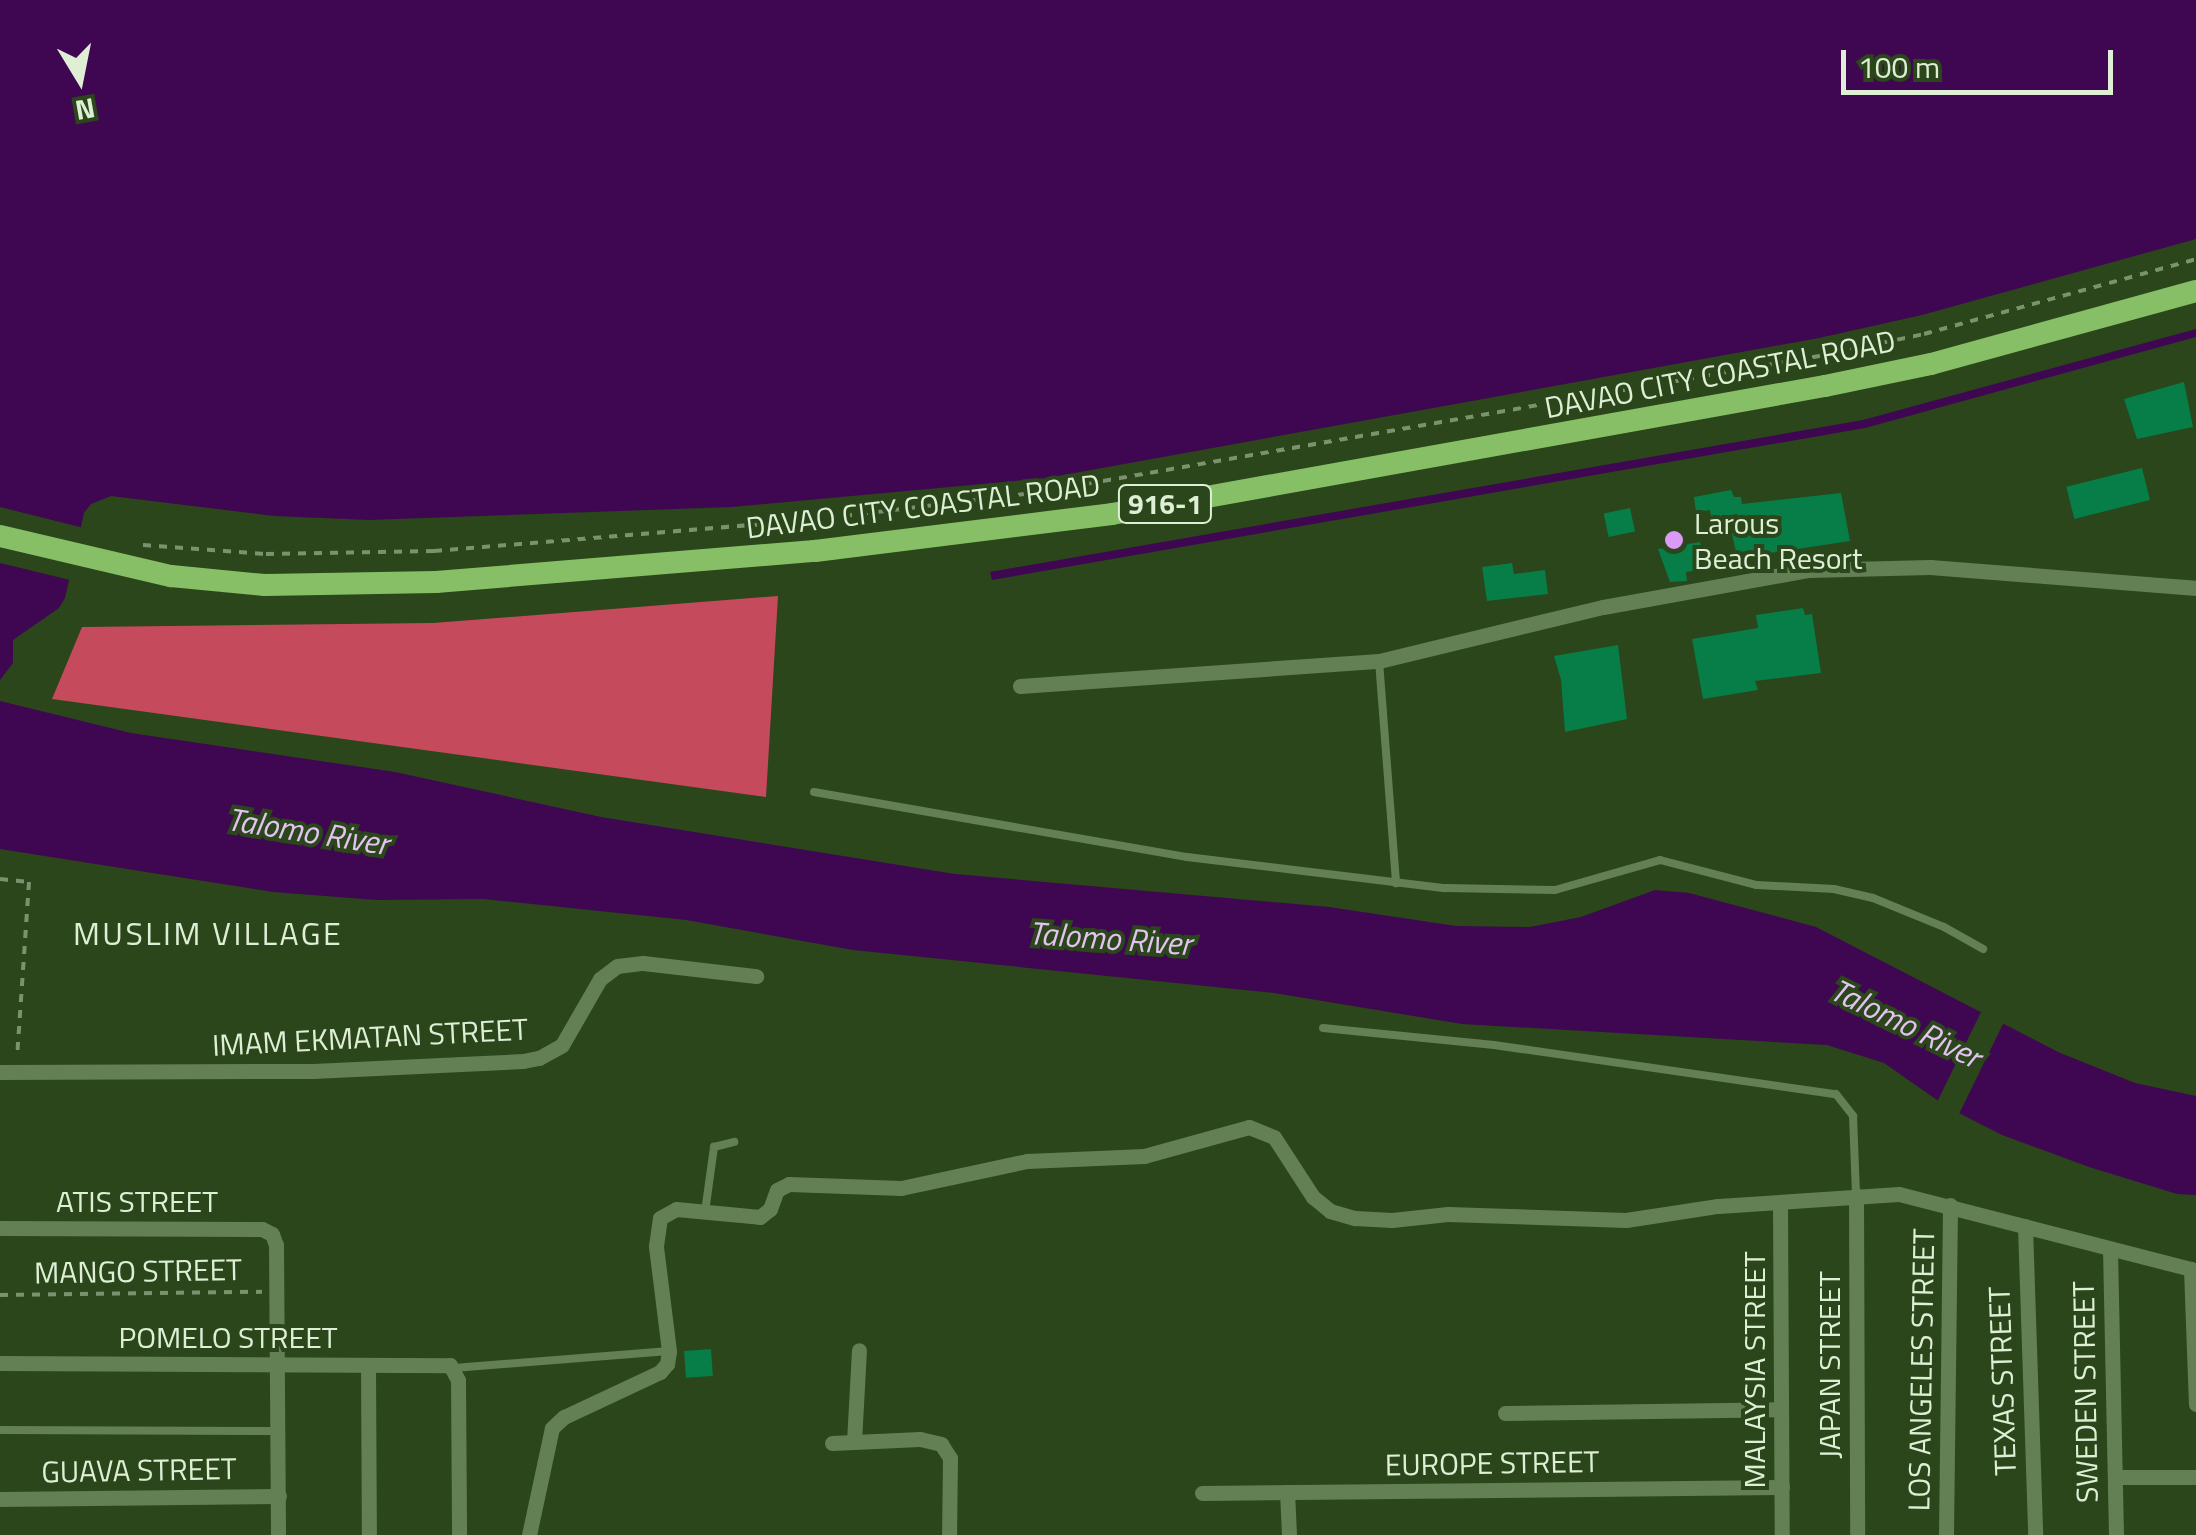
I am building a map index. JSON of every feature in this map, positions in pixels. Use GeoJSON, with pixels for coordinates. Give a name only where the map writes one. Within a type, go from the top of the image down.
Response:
{"type":"FeatureCollection","features":[{"type":"Feature","properties":{"kind":"main road","name":"DAVAO CITY COASTAL ROAD"},"geometry":{"type":"LineString","coordinates":[[0,536],[118,566],[216,582],[436,582],[815,551],[1045,524],[1842,383],[1931,364],[2196,291]]}},
{"type":"Feature","properties":{"kind":"street"},"geometry":{"type":"LineString","coordinates":[[1020,686],[1379,662],[1603,607],[1809,570],[1944,568],[2196,588]]}},
{"type":"Feature","properties":{"kind":"street","name":"IMAM EKMATAN STREET"},"geometry":{"type":"LineString","coordinates":[[8,1072],[361,1070],[523,1061],[539,1058],[562,1044],[600,979],[617,966],[642,963],[756,976]]}},
{"type":"Feature","properties":{"kind":"street"},"geometry":{"type":"LineString","coordinates":[[529,1535],[552,1428],[564,1417],[660,1372],[669,1350],[656,1228],[670,1210],[760,1217],[770,1209],[778,1190],[789,1184],[901,1188],[1059,1156],[1144,1156],[1249,1127],[1274,1138],[1313,1196],[1330,1211],[1355,1218],[1392,1220],[1448,1214],[1626,1220],[1718,1206],[1899,1194],[2194,1270],[2196,1404]]}},
{"type":"Feature","properties":{"kind":"street","name":"JAPAN STREET"},"geometry":{"type":"LineString","coordinates":[[1856,1195],[1857,1535]]}},
{"type":"Feature","properties":{"kind":"street","name":"MALAYSIA STREET"},"geometry":{"type":"LineString","coordinates":[[1780,1204],[1782,1535]]}},
{"type":"Feature","properties":{"kind":"street","name":"LOS ANGELES STREET"},"geometry":{"type":"LineString","coordinates":[[1946,1535],[1950,1205]]}},
{"type":"Feature","properties":{"kind":"street","name":"TEXAS STREET"},"geometry":{"type":"LineString","coordinates":[[2025,1226],[2034,1535]]}},
{"type":"Feature","properties":{"kind":"street","name":"ATIS STREET"},"geometry":{"type":"LineString","coordinates":[[0,1228],[262,1229],[272,1234],[276,1292]]}},
{"type":"Feature","properties":{"kind":"street","name":"SWEDEN STREET"},"geometry":{"type":"LineString","coordinates":[[2110,1249],[2116,1535]]}},
{"type":"Feature","properties":{"kind":"street"},"geometry":{"type":"LineString","coordinates":[[276,1292],[278,1535]]}},
{"type":"Feature","properties":{"kind":"street"},"geometry":{"type":"LineString","coordinates":[[854,1442],[859,1350]]}},
{"type":"Feature","properties":{"kind":"street","name":"POMELO STREET"},"geometry":{"type":"LineString","coordinates":[[0,1363],[454,1368]]}},
{"type":"Feature","properties":{"kind":"street"},"geometry":{"type":"LineString","coordinates":[[368,1365],[368,1535]]}},
{"type":"Feature","properties":{"kind":"street"},"geometry":{"type":"LineString","coordinates":[[454,1368],[459,1535]]}},
{"type":"Feature","properties":{"kind":"street"},"geometry":{"type":"LineString","coordinates":[[1505,1413],[1782,1409]]}},
{"type":"Feature","properties":{"kind":"street"},"geometry":{"type":"LineString","coordinates":[[832,1443],[920,1439],[947,1449],[949,1535]]}},
{"type":"Feature","properties":{"kind":"street"},"geometry":{"type":"LineString","coordinates":[[2114,1477],[2196,1477]]}},
{"type":"Feature","properties":{"kind":"street","name":"EUROPE STREET"},"geometry":{"type":"LineString","coordinates":[[1202,1493],[1782,1487]]}},
{"type":"Feature","properties":{"kind":"street"},"geometry":{"type":"LineString","coordinates":[[1287,1492],[1289,1535]]}},
{"type":"Feature","properties":{"kind":"street","name":"GUAVA STREET"},"geometry":{"type":"LineString","coordinates":[[0,1499],[279,1496]]}},
{"type":"Feature","properties":{"kind":"lane"},"geometry":{"type":"LineString","coordinates":[[1379,662],[1396,883]]}},
{"type":"Feature","properties":{"kind":"lane"},"geometry":{"type":"LineString","coordinates":[[814,792],[1108,845],[1396,883],[1527,892],[1592,882],[1660,860],[1756,885],[1834,889],[1873,898],[1944,927],[1983,950]]}},
{"type":"Feature","properties":{"kind":"lane"},"geometry":{"type":"LineString","coordinates":[[1323,1028],[1494,1044],[1836,1094],[1854,1116],[1856,1195]]}},
{"type":"Feature","properties":{"kind":"lane"},"geometry":{"type":"LineString","coordinates":[[705,1212],[714,1146],[734,1142]]}},
{"type":"Feature","properties":{"kind":"lane"},"geometry":{"type":"LineString","coordinates":[[454,1368],[669,1350]]}},
{"type":"Feature","properties":{"kind":"lane"},"geometry":{"type":"LineString","coordinates":[[0,1430],[278,1431]]}},
{"type":"Feature","properties":{"kind":"path"},"geometry":{"type":"LineString","coordinates":[[143,545],[266,554],[434,551],[812,520],[1057,490],[1819,356],[1924,334],[2196,259]]}},
{"type":"Feature","properties":{"kind":"path"},"geometry":{"type":"LineString","coordinates":[[0,878],[29,882],[8,1072]]}},
{"type":"Feature","properties":{"kind":"path","name":"MANGO STREET"},"geometry":{"type":"LineString","coordinates":[[0,1294],[276,1292]]}},
{"type":"Feature","properties":{"kind":"shaded area"},"geometry":{"type":"Polygon","coordinates":[[[778,596],[766,797],[52,699],[82,627],[433,623],[778,596]]]}},
{"type":"Feature","properties":{"kind":"water"},"geometry":{"type":"Polygon","coordinates":[[[0,0],[2196,0],[2196,239],[1922,315],[1819,338],[1047,478],[732,507],[369,520],[274,516],[111,496],[91,504],[84,513],[65,598],[59,608],[13,640],[13,663],[0,680],[0,0]]]}},
{"type":"Feature","properties":{"kind":"water"},"geometry":{"type":"Polygon","coordinates":[[[2196,329],[2196,337],[1865,428],[992,580],[990,572],[1863,420],[2196,329]]]}},
{"type":"Feature","properties":{"kind":"water","name":"Talomo River"},"geometry":{"type":"Polygon","coordinates":[[[0,701],[131,733],[395,772],[601,817],[955,874],[1329,907],[1456,926],[1530,927],[1581,917],[1655,890],[1689,893],[1816,927],[2058,1052],[2135,1083],[2196,1096],[2196,1195],[2177,1194],[2089,1167],[2002,1135],[1947,1107],[1884,1063],[1827,1045],[1462,1024],[1274,993],[853,950],[686,920],[483,899],[377,900],[273,892],[0,849],[0,701]]]}},
{"type":"Feature","properties":{"kind":"pier"},"geometry":{"type":"Polygon","coordinates":[[[0,507],[84,528],[74,581],[0,563],[0,507]]]}},
{"type":"Feature","properties":{"kind":"pier"},"geometry":{"type":"Polygon","coordinates":[[[1982,1010],[2004,1021],[1956,1120],[1934,1109],[1982,1010]]]}},
{"type":"Feature","properties":{"kind":"building"},"geometry":{"type":"Polygon","coordinates":[[[2184,382],[2193,427],[2137,439],[2124,399],[2184,382]]]}},
{"type":"Feature","properties":{"kind":"building"},"geometry":{"type":"Polygon","coordinates":[[[2142,468],[2150,500],[2074,519],[2066,487],[2142,468]]]}},
{"type":"Feature","properties":{"kind":"building"},"geometry":{"type":"Polygon","coordinates":[[[1731,490],[1734,497],[1741,497],[1742,504],[1841,493],[1850,541],[1751,556],[1751,551],[1736,552],[1731,530],[1713,531],[1710,510],[1696,512],[1694,497],[1731,490]]]}},
{"type":"Feature","properties":{"kind":"building"},"geometry":{"type":"Polygon","coordinates":[[[1630,508],[1635,531],[1609,537],[1604,514],[1630,508]]]}},
{"type":"Feature","properties":{"kind":"building"},"geometry":{"type":"Polygon","coordinates":[[[1700,542],[1706,569],[1686,572],[1687,581],[1670,582],[1658,549],[1700,542]]]}},
{"type":"Feature","properties":{"kind":"building"},"geometry":{"type":"Polygon","coordinates":[[[1512,563],[1514,574],[1545,570],[1548,594],[1487,601],[1482,567],[1512,563]]]}},
{"type":"Feature","properties":{"kind":"building"},"geometry":{"type":"Polygon","coordinates":[[[1803,608],[1805,615],[1812,614],[1821,673],[1755,681],[1758,690],[1703,699],[1692,639],[1758,628],[1756,615],[1803,608]]]}},
{"type":"Feature","properties":{"kind":"building"},"geometry":{"type":"Polygon","coordinates":[[[1618,645],[1627,719],[1565,732],[1561,680],[1554,656],[1618,645]]]}},
{"type":"Feature","properties":{"kind":"building"},"geometry":{"type":"Polygon","coordinates":[[[711,1349],[713,1376],[686,1378],[684,1351],[711,1349]]]}},
{"type":"Feature","properties":{"kind":"place","name":"Larous Beach Resort"},"geometry":{"type":"Point","coordinates":[1674,540]}},
{"type":"Feature","properties":{"kind":"district","name":"MUSLIM VILLAGE"},"geometry":{"type":"Point","coordinates":[208,933]}}]}
